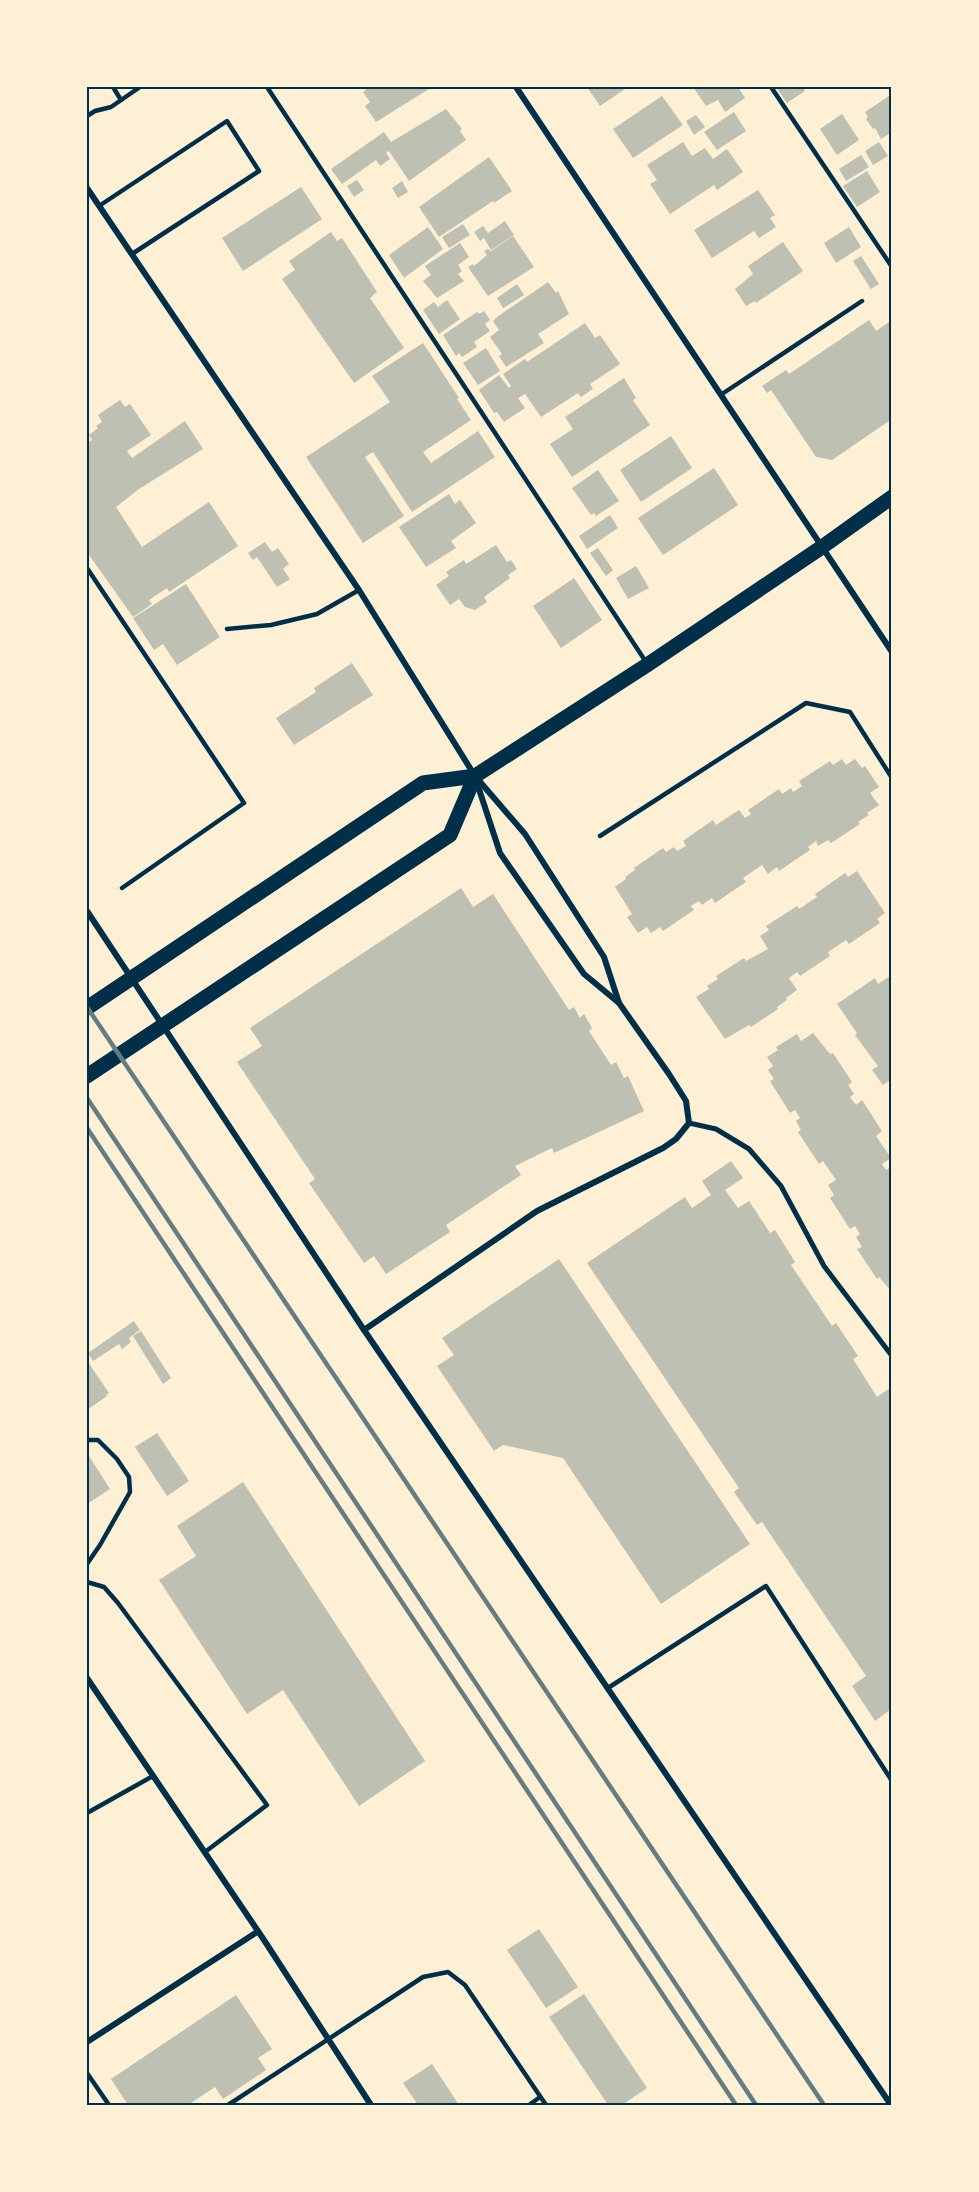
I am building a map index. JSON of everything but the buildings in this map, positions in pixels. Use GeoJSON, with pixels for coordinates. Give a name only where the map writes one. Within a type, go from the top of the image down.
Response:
{"type":"FeatureCollection","features":[{"type":"Feature","properties":{"kind":"main road"},"geometry":{"type":"LineString","coordinates":[[87,1008],[423,783],[475,776],[647,665],[892,497]]}},
{"type":"Feature","properties":{"kind":"main road"},"geometry":{"type":"LineString","coordinates":[[87,1076],[450,835],[475,776]]}},
{"type":"Feature","properties":{"kind":"street"},"geometry":{"type":"LineString","coordinates":[[516,87],[892,652]]}},
{"type":"Feature","properties":{"kind":"street"},"geometry":{"type":"LineString","coordinates":[[87,188],[359,590],[475,776],[525,834],[604,957],[619,1003]]}},
{"type":"Feature","properties":{"kind":"street"},"geometry":{"type":"LineString","coordinates":[[364,1330],[537,1211],[663,1148],[676,1139],[689,1123],[686,1101],[619,1003],[584,974],[500,853],[475,776]]}},
{"type":"Feature","properties":{"kind":"street"},"geometry":{"type":"LineString","coordinates":[[87,910],[364,1330],[891,2105]]}},
{"type":"Feature","properties":{"kind":"street"},"geometry":{"type":"LineString","coordinates":[[689,1123],[716,1129],[749,1149],[781,1186],[824,1266],[892,1356]]}},
{"type":"Feature","properties":{"kind":"street"},"geometry":{"type":"LineString","coordinates":[[87,1678],[372,2105]]}},
{"type":"Feature","properties":{"kind":"street"},"geometry":{"type":"LineString","coordinates":[[87,2043],[257,1932]]}},
{"type":"Feature","properties":{"kind":"lane"},"geometry":{"type":"LineString","coordinates":[[113,87],[122,100]]}},
{"type":"Feature","properties":{"kind":"lane"},"geometry":{"type":"LineString","coordinates":[[87,117],[95,111],[111,107],[140,87]]}},
{"type":"Feature","properties":{"kind":"lane"},"geometry":{"type":"LineString","coordinates":[[267,87],[647,665]]}},
{"type":"Feature","properties":{"kind":"lane"},"geometry":{"type":"LineString","coordinates":[[771,87],[892,267]]}},
{"type":"Feature","properties":{"kind":"lane"},"geometry":{"type":"LineString","coordinates":[[99,206],[226,122],[259,171],[132,255]]}},
{"type":"Feature","properties":{"kind":"lane"},"geometry":{"type":"LineString","coordinates":[[722,394],[862,301]]}},
{"type":"Feature","properties":{"kind":"lane"},"geometry":{"type":"LineString","coordinates":[[87,568],[244,803],[122,888]]}},
{"type":"Feature","properties":{"kind":"lane"},"geometry":{"type":"LineString","coordinates":[[227,628],[271,625],[317,614],[359,590]]}},
{"type":"Feature","properties":{"kind":"lane"},"geometry":{"type":"LineString","coordinates":[[600,836],[806,703],[850,712],[892,778]]}},
{"type":"Feature","properties":{"kind":"lane"},"geometry":{"type":"LineString","coordinates":[[87,1440],[98,1440],[117,1459],[129,1477],[130,1492],[87,1564]]}},
{"type":"Feature","properties":{"kind":"lane"},"geometry":{"type":"LineString","coordinates":[[87,1582],[104,1587],[117,1603],[267,1805],[205,1852]]}},
{"type":"Feature","properties":{"kind":"lane"},"geometry":{"type":"LineString","coordinates":[[608,1688],[766,1586],[892,1781]]}},
{"type":"Feature","properties":{"kind":"lane"},"geometry":{"type":"LineString","coordinates":[[87,1813],[153,1776]]}},
{"type":"Feature","properties":{"kind":"lane"},"geometry":{"type":"LineString","coordinates":[[228,2105],[423,1977],[448,1972],[465,1985],[546,2105]]}},
{"type":"Feature","properties":{"kind":"lane"},"geometry":{"type":"LineString","coordinates":[[87,2073],[109,2105]]}},
{"type":"Feature","properties":{"kind":"lane"},"geometry":{"type":"LineString","coordinates":[[529,2105],[540,2097]]}},
{"type":"Feature","properties":{"kind":"railway"},"geometry":{"type":"LineString","coordinates":[[87,1007],[824,2105]]}},
{"type":"Feature","properties":{"kind":"railway"},"geometry":{"type":"LineString","coordinates":[[87,1098],[756,2105]]}},
{"type":"Feature","properties":{"kind":"railway"},"geometry":{"type":"LineString","coordinates":[[87,1128],[736,2105]]}}]}
